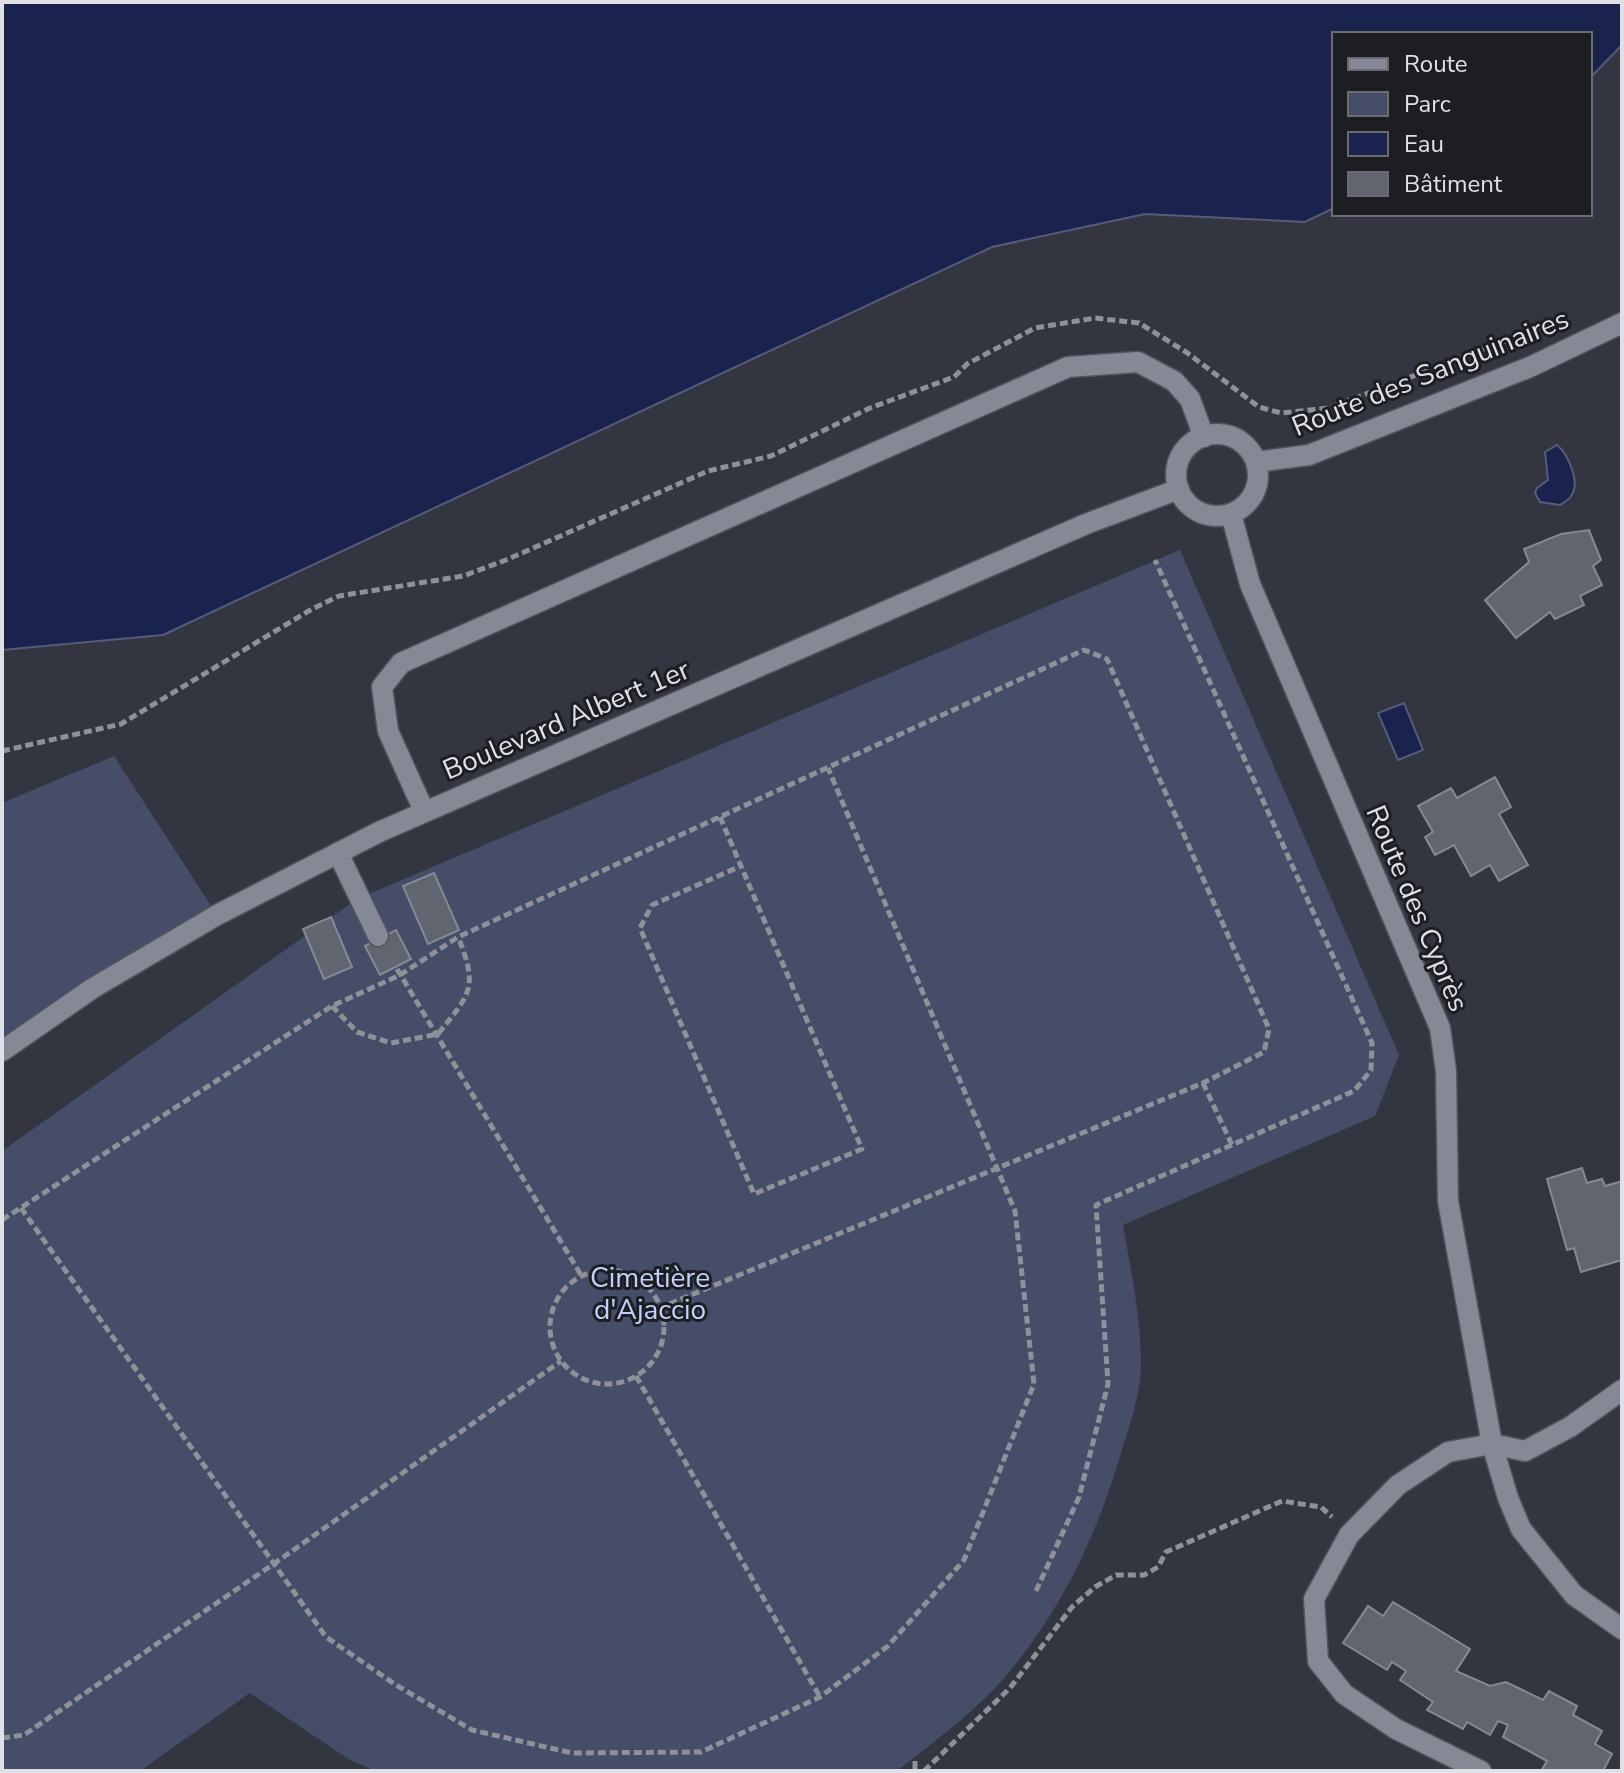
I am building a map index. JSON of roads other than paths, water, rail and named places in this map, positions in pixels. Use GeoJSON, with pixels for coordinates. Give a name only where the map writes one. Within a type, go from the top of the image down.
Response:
{"type":"FeatureCollection","features":[{"type":"Feature","properties":{"kind":"main road","name":"Route des Sanguinaires"},"geometry":{"type":"LineString","coordinates":[[1256,462],[1309,455],[1530,367],[1622,323]]}},
{"type":"Feature","properties":{"kind":"main road"},"geometry":{"type":"LineString","coordinates":[[424,811],[388,731],[382,687],[401,663],[1068,367],[1138,362],[1174,381],[1190,399],[1204,437]]}},
{"type":"Feature","properties":{"kind":"main road"},"geometry":{"type":"LineString","coordinates":[[1217,435],[1241,442],[1256,462],[1256,487],[1242,508],[1231,514],[1205,515],[1194,509],[1179,489],[1176,476],[1184,452],[1204,437],[1217,435]]}},
{"type":"Feature","properties":{"kind":"main road","name":"Boulevard Albert 1er"},"geometry":{"type":"LineString","coordinates":[[2,1051],[93,988],[217,915],[424,811],[1086,524],[1179,489]]}},
{"type":"Feature","properties":{"kind":"main road","name":"Route des Cyprès"},"geometry":{"type":"LineString","coordinates":[[1231,514],[1250,584],[1440,1028],[1446,1071],[1448,1201],[1492,1444],[1508,1498],[1521,1529],[1574,1595],[1622,1629]]}},
{"type":"Feature","properties":{"kind":"main road"},"geometry":{"type":"LineString","coordinates":[[338,853],[378,936]]}},
{"type":"Feature","properties":{"kind":"main road"},"geometry":{"type":"LineString","coordinates":[[1481,1771],[1396,1729],[1344,1694],[1318,1661],[1314,1599],[1349,1535],[1398,1485],[1448,1452],[1492,1444],[1525,1451],[1570,1427],[1622,1390]]}},
{"type":"Feature","properties":{"kind":"water"},"geometry":{"type":"Polygon","coordinates":[[[2,2],[1622,2],[1622,45],[1592,76],[1592,32],[1332,32],[1332,209],[1305,222],[1145,214],[992,247],[163,635],[2,650],[2,2]]]}},
{"type":"Feature","properties":{"kind":"water"},"geometry":{"type":"Polygon","coordinates":[[[1557,445],[1569,462],[1575,484],[1570,497],[1560,505],[1540,502],[1535,493],[1548,480],[1545,452],[1557,445]]]}},
{"type":"Feature","properties":{"kind":"water"},"geometry":{"type":"Polygon","coordinates":[[[1404,703],[1423,750],[1398,760],[1378,713],[1404,703]]]}},
{"type":"Feature","properties":{"kind":"park label","name":"Cimetière d'Ajaccio"},"geometry":{"type":"Point","coordinates":[650,1293]}}]}
